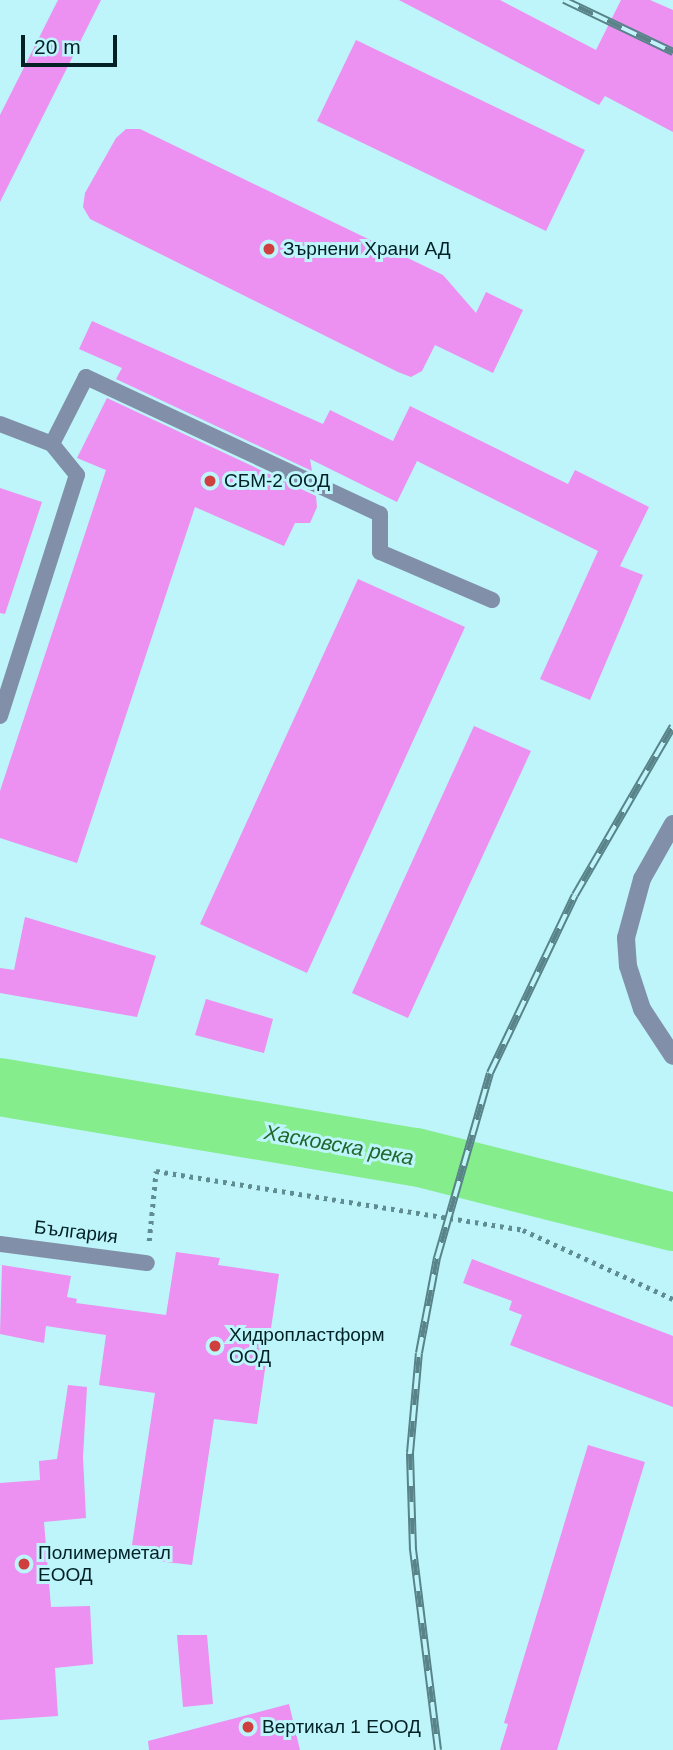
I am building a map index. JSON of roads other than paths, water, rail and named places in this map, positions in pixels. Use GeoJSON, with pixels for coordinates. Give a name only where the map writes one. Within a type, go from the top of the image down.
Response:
{"type":"FeatureCollection","features":[{"type":"Feature","properties":{"kind":"street"},"geometry":{"type":"LineString","coordinates":[[673,824],[642,879],[626,939],[628,966],[642,1009],[673,1056]]}},
{"type":"Feature","properties":{"kind":"lane"},"geometry":{"type":"LineString","coordinates":[[52,444],[86,377],[380,514],[380,552],[492,600]]}},
{"type":"Feature","properties":{"kind":"lane"},"geometry":{"type":"LineString","coordinates":[[0,424],[52,444],[77,475],[0,716]]}},
{"type":"Feature","properties":{"kind":"lane","name":"България"},"geometry":{"type":"LineString","coordinates":[[0,1244],[147,1263]]}},
{"type":"Feature","properties":{"kind":"waterway","name":"Хасковска река"},"geometry":{"type":"LineString","coordinates":[[0,1087],[416,1157],[673,1222]]}},
{"type":"Feature","properties":{"kind":"railway"},"geometry":{"type":"LineString","coordinates":[[564,0],[673,52]]}},
{"type":"Feature","properties":{"kind":"railway"},"geometry":{"type":"LineString","coordinates":[[438,1750],[413,1550],[410,1453],[419,1353],[437,1258],[490,1073],[575,895],[673,726]]}},
{"type":"Feature","properties":{"kind":"place","name":"Зърнени Храни АД"},"geometry":{"type":"Point","coordinates":[269,249]}},
{"type":"Feature","properties":{"kind":"place","name":"СБМ-2 ООД"},"geometry":{"type":"Point","coordinates":[210,481]}},
{"type":"Feature","properties":{"kind":"place","name":"Хидропластформ ООД"},"geometry":{"type":"Point","coordinates":[215,1346]}},
{"type":"Feature","properties":{"kind":"place","name":"Полимерметал ЕООД"},"geometry":{"type":"Point","coordinates":[24,1564]}},
{"type":"Feature","properties":{"kind":"place","name":"Вертикал 1 ЕООД"},"geometry":{"type":"Point","coordinates":[248,1727]}}]}
